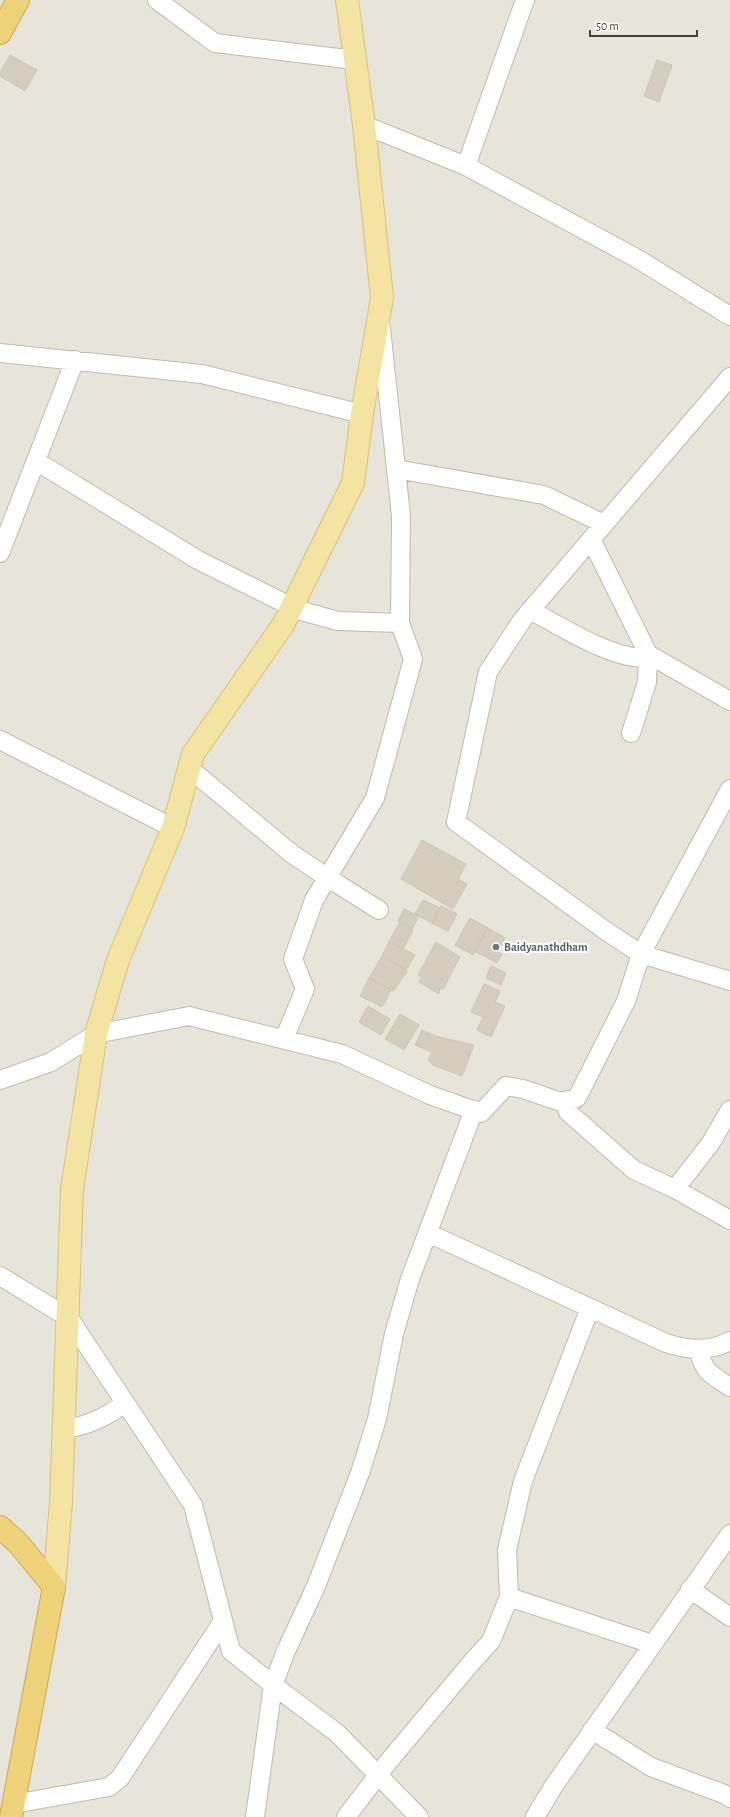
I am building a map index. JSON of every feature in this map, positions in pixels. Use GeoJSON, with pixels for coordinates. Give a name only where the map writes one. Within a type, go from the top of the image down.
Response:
{"type":"FeatureCollection","features":[{"type":"Feature","properties":{"kind":"highway"},"geometry":{"type":"LineString","coordinates":[[0,33],[18,0]]}},
{"type":"Feature","properties":{"kind":"highway"},"geometry":{"type":"LineString","coordinates":[[0,1527],[18,1543],[54,1587],[12,1811]]}},
{"type":"Feature","properties":{"kind":"main road"},"geometry":{"type":"LineString","coordinates":[[54,1587],[61,1502],[69,1318],[72,1189],[96,1034],[118,960],[173,828],[193,754],[283,624],[353,483],[362,414],[382,298],[364,125],[346,0]]}},
{"type":"Feature","properties":{"kind":"street"},"geometry":{"type":"LineString","coordinates":[[157,0],[215,43],[355,60]]}},
{"type":"Feature","properties":{"kind":"street"},"geometry":{"type":"LineString","coordinates":[[466,166],[525,0]]}},
{"type":"Feature","properties":{"kind":"street"},"geometry":{"type":"LineString","coordinates":[[364,125],[466,166],[638,259],[730,316]]}},
{"type":"Feature","properties":{"kind":"street"},"geometry":{"type":"LineString","coordinates":[[284,1039],[305,989],[293,959],[314,900],[375,798],[412,659],[400,623],[401,516],[379,311]]}},
{"type":"Feature","properties":{"kind":"street"},"geometry":{"type":"LineString","coordinates":[[0,353],[202,374],[362,414]]}},
{"type":"Feature","properties":{"kind":"street"},"geometry":{"type":"LineString","coordinates":[[0,553],[75,360]]}},
{"type":"Feature","properties":{"kind":"street"},"geometry":{"type":"LineString","coordinates":[[730,377],[530,610],[488,672],[456,822],[600,927],[641,954],[730,981]]}},
{"type":"Feature","properties":{"kind":"street"},"geometry":{"type":"LineString","coordinates":[[36,461],[198,560],[298,610],[338,621],[400,623]]}},
{"type":"Feature","properties":{"kind":"street"},"geometry":{"type":"LineString","coordinates":[[396,469],[544,495],[604,524]]}},
{"type":"Feature","properties":{"kind":"street"},"geometry":{"type":"LineString","coordinates":[[591,539],[648,654],[647,682],[631,733]]}},
{"type":"Feature","properties":{"kind":"street"},"geometry":{"type":"LineString","coordinates":[[530,610],[593,643],[633,658],[643,658],[648,654]]}},
{"type":"Feature","properties":{"kind":"street"},"geometry":{"type":"LineString","coordinates":[[648,654],[730,701]]}},
{"type":"Feature","properties":{"kind":"street"},"geometry":{"type":"LineString","coordinates":[[0,740],[173,828]]}},
{"type":"Feature","properties":{"kind":"street"},"geometry":{"type":"LineString","coordinates":[[189,768],[292,854],[379,910]]}},
{"type":"Feature","properties":{"kind":"street"},"geometry":{"type":"LineString","coordinates":[[0,1080],[51,1062],[96,1034],[189,1016],[342,1054],[430,1095],[481,1113],[506,1086],[523,1089],[562,1102],[577,1098],[626,1001],[641,954],[730,789]]}},
{"type":"Feature","properties":{"kind":"street"},"geometry":{"type":"LineString","coordinates":[[565,1101],[568,1112],[634,1170],[675,1189],[730,1220]]}},
{"type":"Feature","properties":{"kind":"street"},"geometry":{"type":"LineString","coordinates":[[255,1817],[273,1685],[286,1650],[316,1586],[360,1472],[378,1419],[394,1334],[410,1279],[474,1110]]}},
{"type":"Feature","properties":{"kind":"street"},"geometry":{"type":"LineString","coordinates":[[675,1189],[710,1144],[730,1110]]}},
{"type":"Feature","properties":{"kind":"street"},"geometry":{"type":"LineString","coordinates":[[428,1233],[666,1343],[682,1348],[699,1349],[722,1345],[730,1341]]}},
{"type":"Feature","properties":{"kind":"street"},"geometry":{"type":"LineString","coordinates":[[0,1276],[69,1318],[193,1505],[231,1651],[337,1733],[419,1817]]}},
{"type":"Feature","properties":{"kind":"street"},"geometry":{"type":"LineString","coordinates":[[346,1817],[472,1662],[491,1641],[509,1597],[507,1550],[523,1481],[590,1308]]}},
{"type":"Feature","properties":{"kind":"street"},"geometry":{"type":"LineString","coordinates":[[699,1349],[701,1361],[706,1370],[730,1387]]}},
{"type":"Feature","properties":{"kind":"street"},"geometry":{"type":"LineString","coordinates":[[64,1429],[82,1426],[97,1421],[125,1403]]}},
{"type":"Feature","properties":{"kind":"street"},"geometry":{"type":"LineString","coordinates":[[535,1817],[592,1730],[730,1534]]}},
{"type":"Feature","properties":{"kind":"street"},"geometry":{"type":"LineString","coordinates":[[690,1589],[730,1617]]}},
{"type":"Feature","properties":{"kind":"street"},"geometry":{"type":"LineString","coordinates":[[509,1597],[652,1644]]}},
{"type":"Feature","properties":{"kind":"street"},"geometry":{"type":"LineString","coordinates":[[12,1811],[109,1786],[120,1778],[223,1621]]}},
{"type":"Feature","properties":{"kind":"street"},"geometry":{"type":"LineString","coordinates":[[592,1730],[651,1767],[724,1794],[730,1798]]}},
{"type":"Feature","properties":{"kind":"shaded area"},"geometry":{"type":"Polygon","coordinates":[[[0,0],[730,0],[730,1817],[0,1817],[0,0]]]}},
{"type":"Feature","properties":{"kind":"building"},"geometry":{"type":"Polygon","coordinates":[[[10,55],[37,70],[25,91],[0,76],[0,72],[10,55]]]}},
{"type":"Feature","properties":{"kind":"building"},"geometry":{"type":"Polygon","coordinates":[[[657,60],[672,65],[659,102],[644,96],[657,60]]]}},
{"type":"Feature","properties":{"kind":"building"},"geometry":{"type":"Polygon","coordinates":[[[422,840],[466,864],[458,879],[467,884],[453,909],[401,879],[422,840]]]}},
{"type":"Feature","properties":{"kind":"building"},"geometry":{"type":"Polygon","coordinates":[[[423,900],[440,908],[432,923],[415,914],[423,900]]]}},
{"type":"Feature","properties":{"kind":"building"},"geometry":{"type":"Polygon","coordinates":[[[441,906],[457,914],[448,931],[432,923],[441,906]]]}},
{"type":"Feature","properties":{"kind":"building"},"geometry":{"type":"Polygon","coordinates":[[[404,909],[419,916],[412,929],[398,921],[404,909]]]}},
{"type":"Feature","properties":{"kind":"building"},"geometry":{"type":"Polygon","coordinates":[[[470,918],[488,928],[473,955],[455,945],[470,918]]]}},
{"type":"Feature","properties":{"kind":"building"},"geometry":{"type":"Polygon","coordinates":[[[400,922],[413,930],[403,949],[389,941],[400,922]]]}},
{"type":"Feature","properties":{"kind":"building"},"geometry":{"type":"Polygon","coordinates":[[[488,928],[505,938],[497,952],[502,954],[497,963],[475,951],[488,928]]]}},
{"type":"Feature","properties":{"kind":"building"},"geometry":{"type":"Polygon","coordinates":[[[389,941],[415,955],[406,970],[382,956],[389,941]]]}},
{"type":"Feature","properties":{"kind":"building"},"geometry":{"type":"Polygon","coordinates":[[[436,942],[460,957],[443,989],[440,988],[439,994],[419,982],[422,977],[418,975],[436,942]]]}},
{"type":"Feature","properties":{"kind":"building"},"geometry":{"type":"Polygon","coordinates":[[[382,956],[407,972],[393,991],[369,978],[382,956]]]}},
{"type":"Feature","properties":{"kind":"building"},"geometry":{"type":"Polygon","coordinates":[[[491,966],[506,973],[501,985],[486,978],[491,966]]]}},
{"type":"Feature","properties":{"kind":"building"},"geometry":{"type":"Polygon","coordinates":[[[369,978],[391,990],[382,1007],[360,996],[369,978]]]}},
{"type":"Feature","properties":{"kind":"building"},"geometry":{"type":"Polygon","coordinates":[[[484,984],[500,991],[495,1002],[505,1006],[491,1037],[477,1030],[483,1017],[471,1012],[484,984]]]}},
{"type":"Feature","properties":{"kind":"building"},"geometry":{"type":"Polygon","coordinates":[[[368,1006],[390,1019],[381,1035],[359,1022],[368,1006]]]}},
{"type":"Feature","properties":{"kind":"building"},"geometry":{"type":"Polygon","coordinates":[[[400,1014],[419,1025],[404,1050],[385,1039],[400,1014]]]}},
{"type":"Feature","properties":{"kind":"building"},"geometry":{"type":"Polygon","coordinates":[[[422,1030],[435,1036],[474,1045],[462,1076],[433,1065],[428,1060],[432,1052],[415,1045],[422,1030]]]}},
{"type":"Feature","properties":{"kind":"place","name":"Baidyanathdham"},"geometry":{"type":"Point","coordinates":[496,947]}}]}
